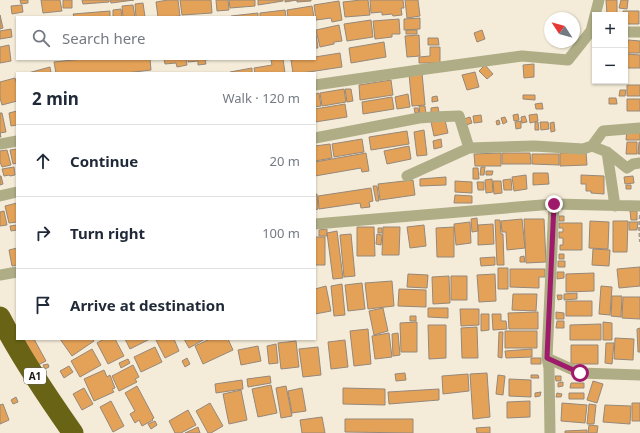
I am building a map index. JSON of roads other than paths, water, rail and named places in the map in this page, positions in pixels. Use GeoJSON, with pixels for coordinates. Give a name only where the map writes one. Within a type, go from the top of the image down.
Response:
{"type":"FeatureCollection","features":[{"type":"Feature","properties":{"kind":"highway","name":"A1"},"geometry":{"type":"LineString","coordinates":[[0,317],[13,342],[73,433]]}},
{"type":"Feature","properties":{"kind":"street"},"geometry":{"type":"LineString","coordinates":[[316,85],[522,56],[568,60],[590,31],[599,0]]}},
{"type":"Feature","properties":{"kind":"street"},"geometry":{"type":"LineString","coordinates":[[628,32],[640,32]]}},
{"type":"Feature","properties":{"kind":"street"},"geometry":{"type":"LineString","coordinates":[[316,138],[426,118],[459,116],[468,148]]}},
{"type":"Feature","properties":{"kind":"street"},"geometry":{"type":"LineString","coordinates":[[407,176],[468,148],[534,146],[583,149],[592,146],[603,130],[640,128]]}},
{"type":"Feature","properties":{"kind":"street"},"geometry":{"type":"LineString","coordinates":[[0,144],[16,141]]}},
{"type":"Feature","properties":{"kind":"street"},"geometry":{"type":"LineString","coordinates":[[592,146],[607,152],[627,168],[633,164],[640,163]]}},
{"type":"Feature","properties":{"kind":"street"},"geometry":{"type":"LineString","coordinates":[[607,152],[615,206]]}},
{"type":"Feature","properties":{"kind":"street"},"geometry":{"type":"LineString","coordinates":[[0,196],[16,192]]}},
{"type":"Feature","properties":{"kind":"street"},"geometry":{"type":"LineString","coordinates":[[550,433],[549,368],[547,358],[554,204]]}},
{"type":"Feature","properties":{"kind":"street"},"geometry":{"type":"LineString","coordinates":[[316,224],[554,204],[640,206]]}},
{"type":"Feature","properties":{"kind":"street"},"geometry":{"type":"LineString","coordinates":[[0,275],[16,272]]}},
{"type":"Feature","properties":{"kind":"street"},"geometry":{"type":"LineString","coordinates":[[547,358],[580,373],[640,375]]}}]}
